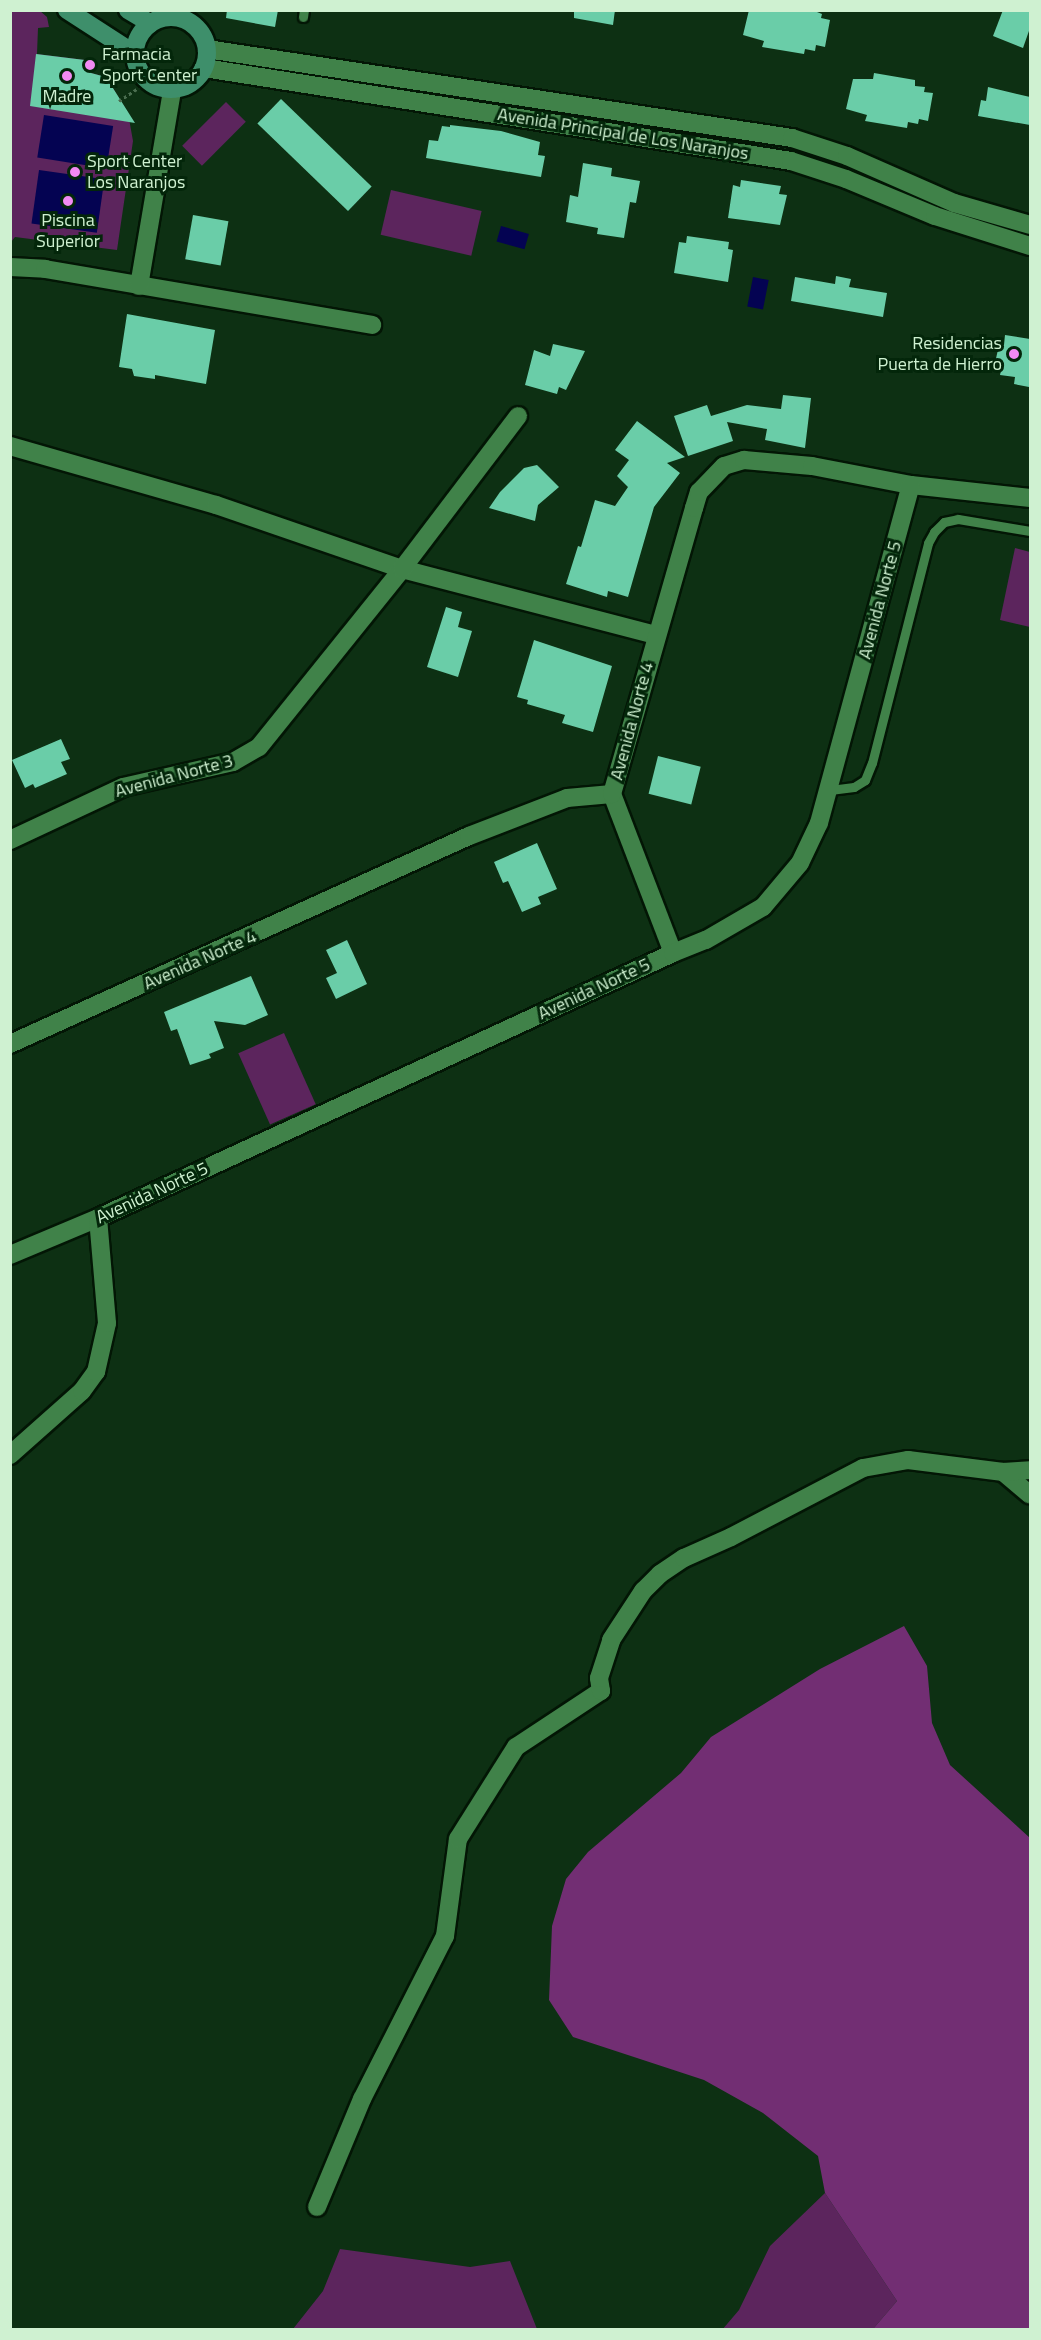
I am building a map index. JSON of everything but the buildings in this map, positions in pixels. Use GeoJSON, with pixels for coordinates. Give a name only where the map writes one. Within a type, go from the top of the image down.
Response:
{"type":"FeatureCollection","features":[{"type":"Feature","properties":{"kind":"main road"},"geometry":{"type":"LineString","coordinates":[[67,10],[135,54]]}},
{"type":"Feature","properties":{"kind":"main road"},"geometry":{"type":"LineString","coordinates":[[128,10],[150,23]]}},
{"type":"Feature","properties":{"kind":"main road"},"geometry":{"type":"LineString","coordinates":[[172,14],[191,23],[199,30],[207,49],[204,68],[190,84],[172,90],[151,83],[143,75],[135,54],[140,34],[150,23],[172,14]]}},
{"type":"Feature","properties":{"kind":"street","name":"Avenida Principal de Los Naranjos"},"geometry":{"type":"LineString","coordinates":[[207,49],[792,138],[847,156],[954,203],[1030,225]]}},
{"type":"Feature","properties":{"kind":"street","name":"Avenida Principal de Los Naranjos"},"geometry":{"type":"LineString","coordinates":[[204,68],[791,161],[846,179],[935,216],[1030,246]]}},
{"type":"Feature","properties":{"kind":"street"},"geometry":{"type":"LineString","coordinates":[[139,286],[172,90]]}},
{"type":"Feature","properties":{"kind":"street"},"geometry":{"type":"LineString","coordinates":[[10,267],[45,269],[372,325]]}},
{"type":"Feature","properties":{"kind":"street","name":"Avenida Norte 3"},"geometry":{"type":"LineString","coordinates":[[10,840],[123,787],[233,762],[259,747],[402,568],[518,416]]}},
{"type":"Feature","properties":{"kind":"street"},"geometry":{"type":"LineString","coordinates":[[10,446],[216,505],[402,568],[656,635]]}},
{"type":"Feature","properties":{"kind":"street","name":"Avenida Norte 4"},"geometry":{"type":"LineString","coordinates":[[10,1044],[469,836],[567,798],[612,794],[699,492],[724,466],[744,460],[812,466],[911,485],[1030,498]]}},
{"type":"Feature","properties":{"kind":"street","name":"Avenida Norte 5"},"geometry":{"type":"LineString","coordinates":[[10,1255],[98,1218],[673,953],[706,940],[763,907],[800,863],[819,823],[830,790],[911,485]]}},
{"type":"Feature","properties":{"kind":"street"},"geometry":{"type":"LineString","coordinates":[[612,794],[673,953]]}},
{"type":"Feature","properties":{"kind":"street"},"geometry":{"type":"LineString","coordinates":[[10,1455],[82,1391],[96,1372],[107,1323],[98,1218]]}},
{"type":"Feature","properties":{"kind":"street"},"geometry":{"type":"LineString","coordinates":[[317,2207],[362,2099],[445,1936],[458,1839],[516,1747],[601,1691],[599,1678],[611,1640],[643,1591],[660,1574],[684,1558],[730,1537],[862,1468],[908,1461],[1003,1472],[1030,1470]]}},
{"type":"Feature","properties":{"kind":"street"},"geometry":{"type":"LineString","coordinates":[[1003,1472],[1030,1495]]}},
{"type":"Feature","properties":{"kind":"lane"},"geometry":{"type":"LineString","coordinates":[[830,790],[854,787],[865,780],[872,763],[928,543],[934,532],[944,522],[958,519],[1030,531]]}},
{"type":"Feature","properties":{"kind":"path"},"geometry":{"type":"LineString","coordinates":[[119,101],[143,85]]}},
{"type":"Feature","properties":{"kind":"shaded area","name":"Sport Center Los Naranjos"},"geometry":{"type":"Polygon","coordinates":[[[11,11],[40,11],[47,17],[49,27],[38,28],[37,54],[93,61],[91,73],[102,76],[111,85],[128,113],[133,141],[117,250],[15,237],[11,242],[11,11]]]}},
{"type":"Feature","properties":{"kind":"shaded area"},"geometry":{"type":"Polygon","coordinates":[[[226,102],[246,122],[202,166],[182,146],[226,102]]]}},
{"type":"Feature","properties":{"kind":"shaded area"},"geometry":{"type":"Polygon","coordinates":[[[44,115],[113,126],[106,168],[37,157],[44,115]]]}},
{"type":"Feature","properties":{"kind":"shaded area","name":"Piscina Superior"},"geometry":{"type":"Polygon","coordinates":[[[39,170],[104,179],[97,233],[31,223],[39,170]]]}},
{"type":"Feature","properties":{"kind":"shaded area"},"geometry":{"type":"Polygon","coordinates":[[[391,190],[482,211],[471,256],[381,235],[391,190]]]}},
{"type":"Feature","properties":{"kind":"shaded area"},"geometry":{"type":"Polygon","coordinates":[[[501,226],[529,234],[524,249],[497,241],[501,226]]]}},
{"type":"Feature","properties":{"kind":"shaded area"},"geometry":{"type":"Polygon","coordinates":[[[753,277],[769,280],[763,310],[747,306],[753,277]]]}},
{"type":"Feature","properties":{"kind":"shaded area"},"geometry":{"type":"Polygon","coordinates":[[[1015,548],[1030,552],[1030,627],[1000,620],[1015,548]]]}},
{"type":"Feature","properties":{"kind":"shaded area"},"geometry":{"type":"Polygon","coordinates":[[[284,1033],[316,1104],[270,1125],[238,1053],[284,1033]]]}},
{"type":"Feature","properties":{"kind":"shaded area"},"geometry":{"type":"Polygon","coordinates":[[[904,1626],[927,1666],[932,1723],[950,1765],[1030,1838],[1030,2329],[873,2329],[897,2301],[825,2193],[818,2156],[763,2113],[704,2080],[573,2037],[549,2000],[552,1926],[566,1879],[588,1852],[681,1773],[711,1737],[820,1669],[904,1626]]]}},
{"type":"Feature","properties":{"kind":"shaded area"},"geometry":{"type":"Polygon","coordinates":[[[825,2193],[897,2301],[873,2329],[722,2330],[739,2310],[770,2246],[825,2193]]]}},
{"type":"Feature","properties":{"kind":"shaded area"},"geometry":{"type":"Polygon","coordinates":[[[340,2249],[470,2267],[510,2261],[537,2329],[293,2329],[323,2291],[340,2249]]]}},
{"type":"Feature","properties":{"kind":"place","name":"Farmacia Sport Center"},"geometry":{"type":"Point","coordinates":[90,65]}},
{"type":"Feature","properties":{"kind":"place","name":"Madre"},"geometry":{"type":"Point","coordinates":[67,76]}},
{"type":"Feature","properties":{"kind":"place","name":"Sport Center Los Naranjos"},"geometry":{"type":"Point","coordinates":[75,172]}},
{"type":"Feature","properties":{"kind":"place","name":"Piscina Superior"},"geometry":{"type":"Point","coordinates":[68,201]}},
{"type":"Feature","properties":{"kind":"place","name":"Residencias Puerta de Hierro"},"geometry":{"type":"Point","coordinates":[1014,354]}}]}
